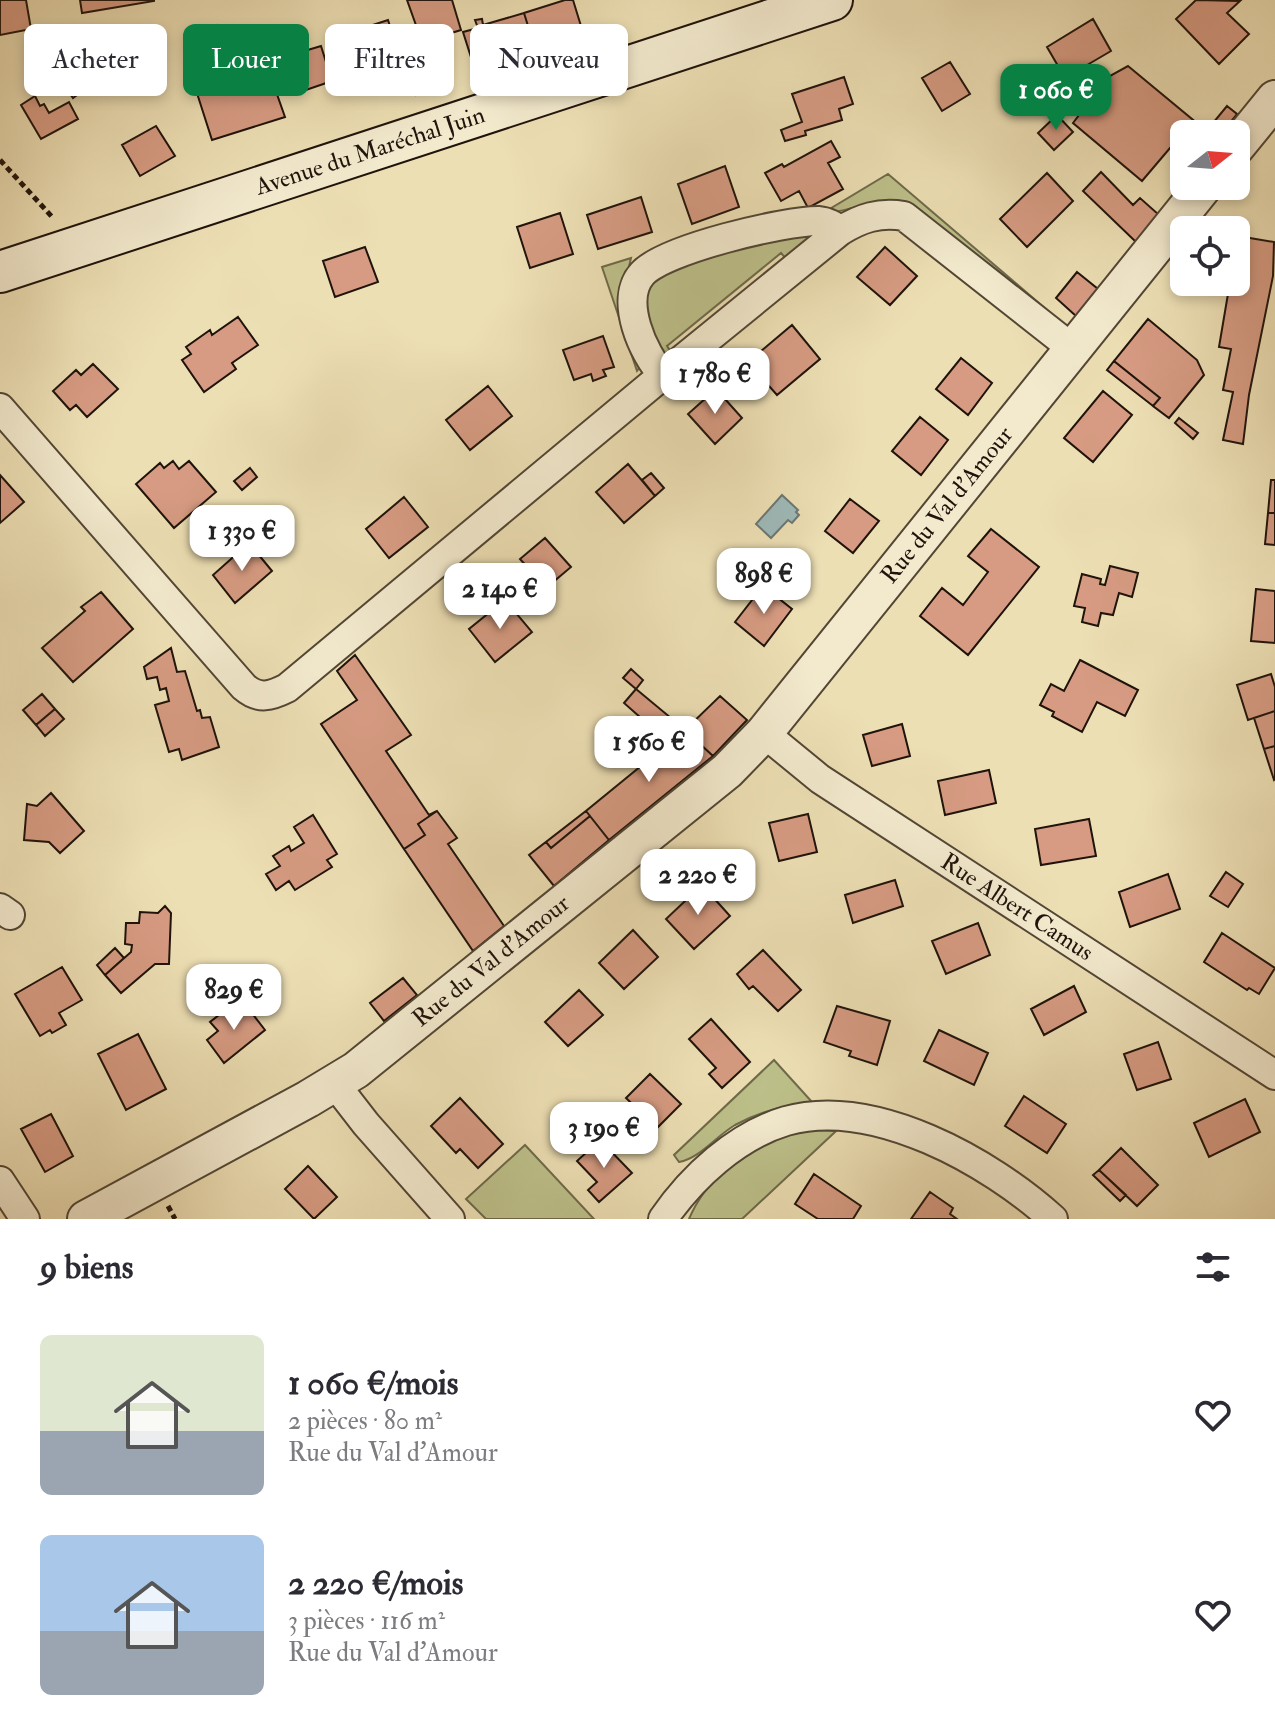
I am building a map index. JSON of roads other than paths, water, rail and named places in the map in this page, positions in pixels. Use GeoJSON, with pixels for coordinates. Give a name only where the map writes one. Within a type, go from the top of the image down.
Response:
{"type":"FeatureCollection","features":[{"type":"Feature","properties":{"kind":"main road","name":"Avenue du Maréchal Juin"},"geometry":{"type":"LineString","coordinates":[[0,272],[832,0]]}},
{"type":"Feature","properties":{"kind":"street"},"geometry":{"type":"LineString","coordinates":[[1250,130],[1275,99]]}},
{"type":"Feature","properties":{"kind":"street","name":"Rue du Val d'Amour"},"geometry":{"type":"LineString","coordinates":[[86,1219],[335,1084],[727,771],[764,733],[1193,200]]}},
{"type":"Feature","properties":{"kind":"street"},"geometry":{"type":"LineString","coordinates":[[0,408],[244,687],[253,694],[265,697],[287,688],[663,375],[840,231],[857,221],[888,214],[904,216],[1073,349]]}},
{"type":"Feature","properties":{"kind":"street"},"geometry":{"type":"LineString","coordinates":[[663,375],[650,361],[634,313],[634,289],[644,271],[673,256],[770,227],[817,221],[831,224],[840,231]]}},
{"type":"Feature","properties":{"kind":"street","name":"Rue Albert Camus"},"geometry":{"type":"LineString","coordinates":[[764,733],[820,779],[1275,1075]]}},
{"type":"Feature","properties":{"kind":"street"},"geometry":{"type":"LineString","coordinates":[[335,1084],[450,1219]]}},
{"type":"Feature","properties":{"kind":"street"},"geometry":{"type":"LineString","coordinates":[[663,1219],[696,1179],[744,1140],[788,1121],[837,1116],[864,1119],[891,1127],[958,1154],[997,1175],[1053,1219]]}},
{"type":"Feature","properties":{"kind":"street"},"geometry":{"type":"LineString","coordinates":[[0,1181],[25,1219]]}},
{"type":"Feature","properties":{"kind":"water"},"geometry":{"type":"Polygon","coordinates":[[[782,495],[798,510],[799,515],[792,523],[788,520],[771,538],[756,524],[782,495]]]}}]}
